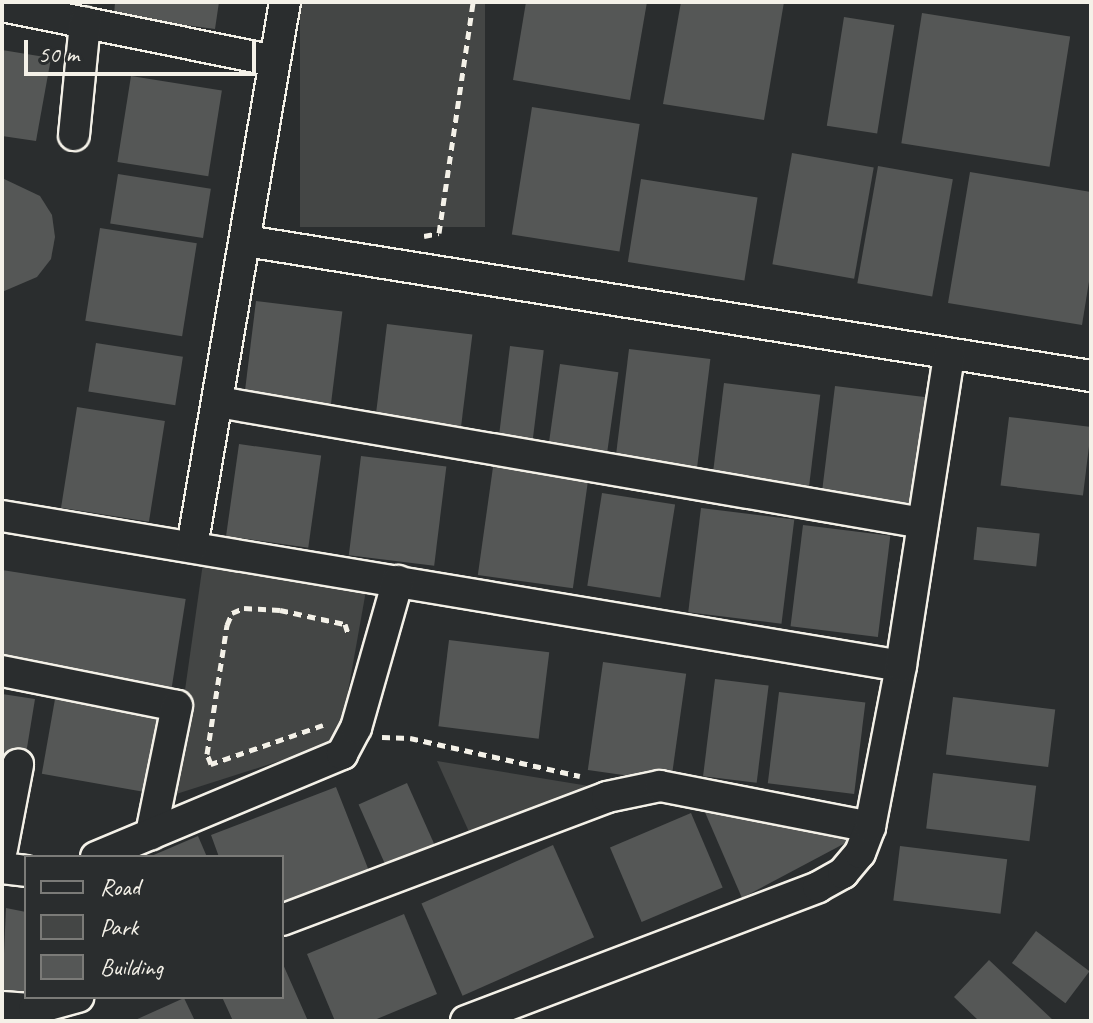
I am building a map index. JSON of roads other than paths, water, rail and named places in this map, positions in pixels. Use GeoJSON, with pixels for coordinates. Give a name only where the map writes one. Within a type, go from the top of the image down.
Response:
{"type":"FeatureCollection","features":[{"type":"Feature","properties":{"kind":"street"},"geometry":{"type":"LineString","coordinates":[[192,547],[285,2]]}},
{"type":"Feature","properties":{"kind":"street"},"geometry":{"type":"LineString","coordinates":[[2,6],[275,61]]}},
{"type":"Feature","properties":{"kind":"street"},"geometry":{"type":"LineString","coordinates":[[74,135],[85,23]]}},
{"type":"Feature","properties":{"kind":"street"},"geometry":{"type":"LineString","coordinates":[[246,241],[949,356],[1091,376]]}},
{"type":"Feature","properties":{"kind":"street"},"geometry":{"type":"LineString","coordinates":[[466,1021],[818,887],[843,873],[860,853],[870,827],[901,666],[949,356]]}},
{"type":"Feature","properties":{"kind":"street"},"geometry":{"type":"LineString","coordinates":[[218,402],[923,523]]}},
{"type":"Feature","properties":{"kind":"street"},"geometry":{"type":"LineString","coordinates":[[2,516],[901,666]]}},
{"type":"Feature","properties":{"kind":"street"},"geometry":{"type":"LineString","coordinates":[[101,855],[327,763],[342,754],[356,728],[398,581]]}},
{"type":"Feature","properties":{"kind":"street"},"geometry":{"type":"LineString","coordinates":[[2,671],[177,706],[151,834]]}},
{"type":"Feature","properties":{"kind":"street"},"geometry":{"type":"LineString","coordinates":[[2,849],[18,765]]}},
{"type":"Feature","properties":{"kind":"street"},"geometry":{"type":"LineString","coordinates":[[284,919],[607,797],[660,786],[870,827]]}},
{"type":"Feature","properties":{"kind":"street"},"geometry":{"type":"LineString","coordinates":[[2,868],[24,871]]}},
{"type":"Feature","properties":{"kind":"street"},"geometry":{"type":"LineString","coordinates":[[2,1007],[34,1009],[71,999]]}}]}
